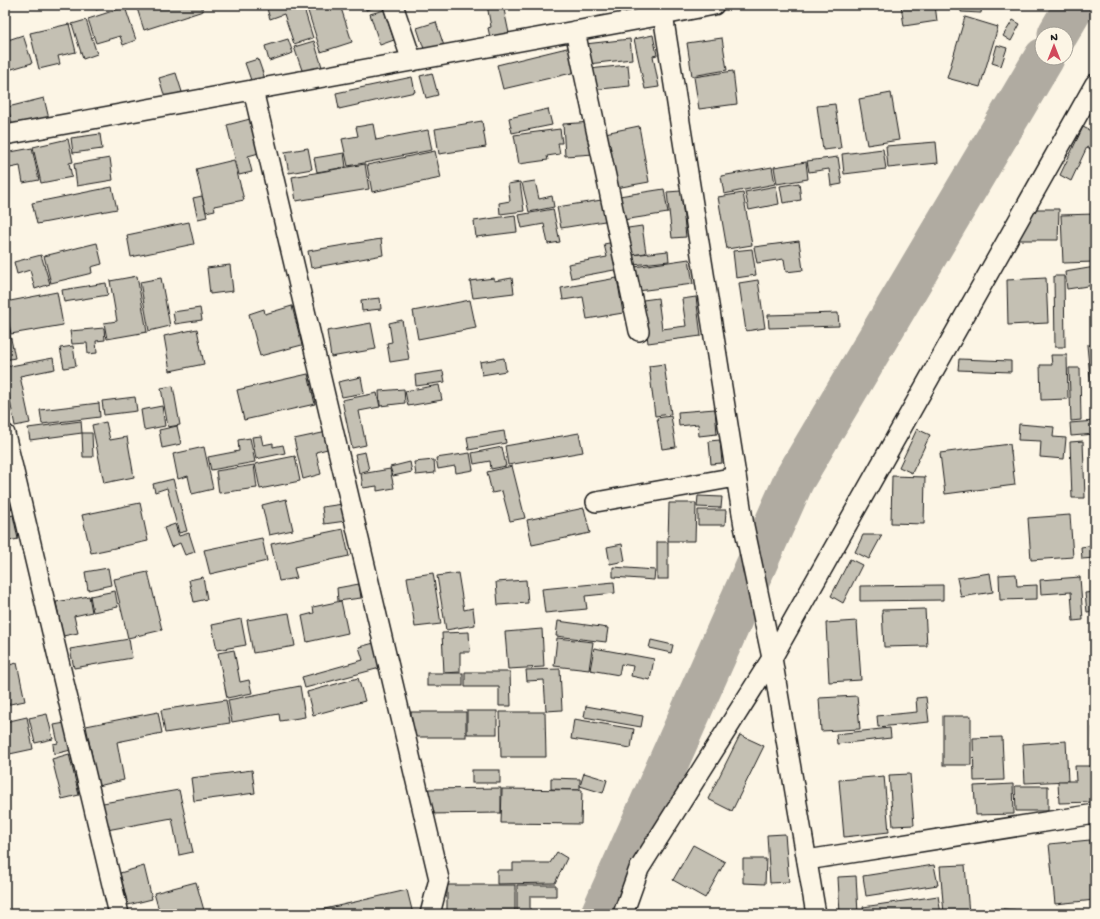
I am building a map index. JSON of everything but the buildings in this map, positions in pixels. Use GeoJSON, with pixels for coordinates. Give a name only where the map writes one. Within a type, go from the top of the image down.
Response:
{"type":"FeatureCollection","features":[{"type":"Feature","properties":{"kind":"street"},"geometry":{"type":"LineString","coordinates":[[393,5],[412,61]]}},
{"type":"Feature","properties":{"kind":"street"},"geometry":{"type":"LineString","coordinates":[[5,135],[575,31],[662,10],[714,5]]}},
{"type":"Feature","properties":{"kind":"street"},"geometry":{"type":"LineString","coordinates":[[662,10],[744,526],[772,658],[816,914]]}},
{"type":"Feature","properties":{"kind":"street"},"geometry":{"type":"LineString","coordinates":[[575,31],[639,331]]}},
{"type":"Feature","properties":{"kind":"street"},"geometry":{"type":"LineString","coordinates":[[623,914],[639,869],[772,658],[1095,84]]}},
{"type":"Feature","properties":{"kind":"street"},"geometry":{"type":"LineString","coordinates":[[253,90],[438,879],[430,914]]}},
{"type":"Feature","properties":{"kind":"street"},"geometry":{"type":"LineString","coordinates":[[5,434],[119,914]]}},
{"type":"Feature","properties":{"kind":"street"},"geometry":{"type":"LineString","coordinates":[[596,502],[736,477]]}},
{"type":"Feature","properties":{"kind":"street"},"geometry":{"type":"LineString","coordinates":[[807,860],[1095,814]]}},
{"type":"Feature","properties":{"kind":"waterway"},"geometry":{"type":"LineString","coordinates":[[1063,26],[1075,5]]}},
{"type":"Feature","properties":{"kind":"waterway"},"geometry":{"type":"LineString","coordinates":[[601,914],[794,480],[1039,66]]}}]}
